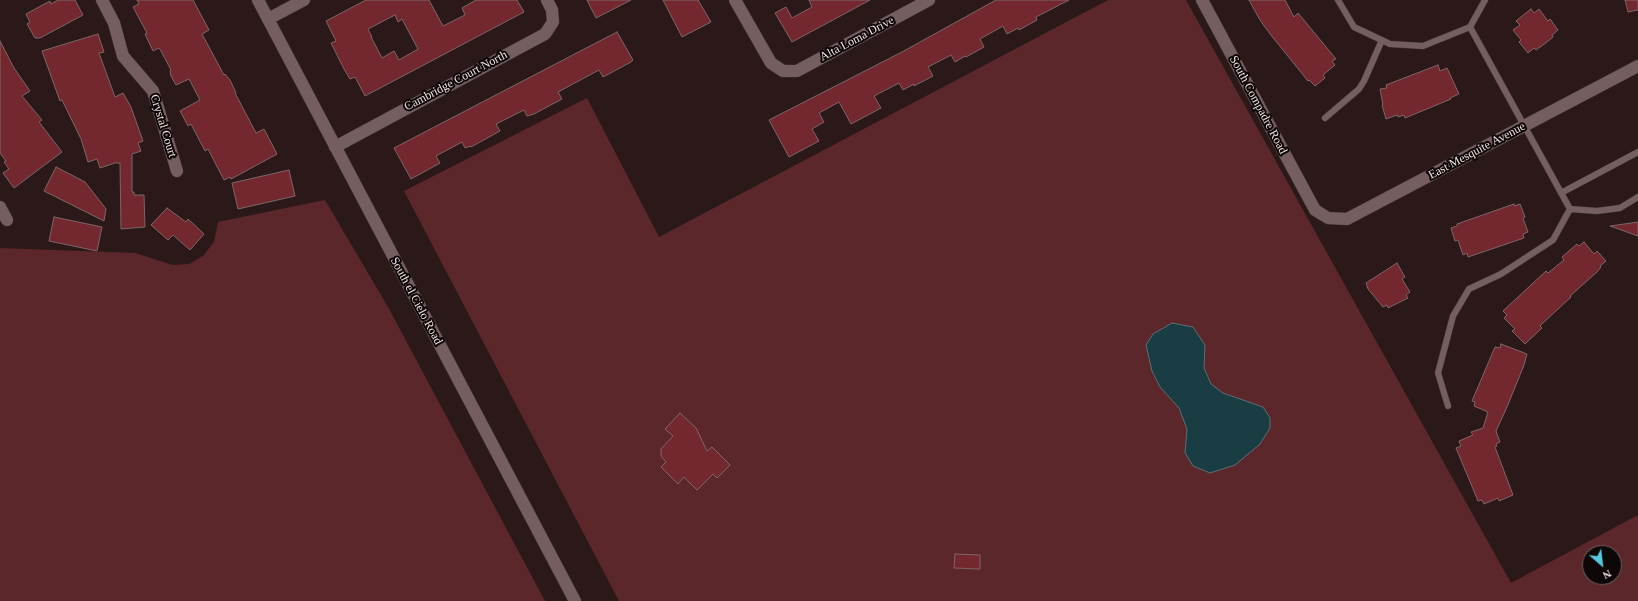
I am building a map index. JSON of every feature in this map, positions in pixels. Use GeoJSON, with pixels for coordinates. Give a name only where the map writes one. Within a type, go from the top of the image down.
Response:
{"type":"FeatureCollection","features":[{"type":"Feature","properties":{"kind":"street","name":"Crystal Court"},"geometry":{"type":"LineString","coordinates":[[102,0],[114,23],[123,56],[153,91],[177,171]]}},
{"type":"Feature","properties":{"kind":"street","name":"South el Cielo Road"},"geometry":{"type":"LineString","coordinates":[[258,0],[575,601]]}},
{"type":"Feature","properties":{"kind":"street"},"geometry":{"type":"LineString","coordinates":[[268,19],[304,0]]}},
{"type":"Feature","properties":{"kind":"street","name":"Cambridge Court North"},"geometry":{"type":"LineString","coordinates":[[335,147],[545,34],[553,22],[552,10],[547,0]]}},
{"type":"Feature","properties":{"kind":"street","name":"Alta Loma Drive"},"geometry":{"type":"LineString","coordinates":[[736,0],[771,63],[783,71],[797,71],[929,0]]}},
{"type":"Feature","properties":{"kind":"street","name":"South Compadre Road"},"geometry":{"type":"LineString","coordinates":[[1202,0],[1315,210]]}},
{"type":"Feature","properties":{"kind":"street","name":"East Mesquite Avenue"},"geometry":{"type":"LineString","coordinates":[[1315,210],[1328,218],[1347,219],[1638,66]]}},
{"type":"Feature","properties":{"kind":"street"},"geometry":{"type":"LineString","coordinates":[[0,208],[7,220]]}},
{"type":"Feature","properties":{"kind":"lane"},"geometry":{"type":"LineString","coordinates":[[1338,0],[1354,27],[1390,44],[1423,46],[1470,27],[1485,0]]}},
{"type":"Feature","properties":{"kind":"lane"},"geometry":{"type":"LineString","coordinates":[[1470,27],[1570,210]]}},
{"type":"Feature","properties":{"kind":"lane"},"geometry":{"type":"LineString","coordinates":[[1325,118],[1359,88],[1364,81],[1382,40]]}},
{"type":"Feature","properties":{"kind":"lane"},"geometry":{"type":"LineString","coordinates":[[1561,193],[1638,152]]}},
{"type":"Feature","properties":{"kind":"lane"},"geometry":{"type":"LineString","coordinates":[[1570,210],[1597,211],[1620,208],[1638,198]]}},
{"type":"Feature","properties":{"kind":"lane"},"geometry":{"type":"LineString","coordinates":[[1448,406],[1438,373],[1453,316],[1469,289],[1501,274],[1553,240],[1570,210]]}},
{"type":"Feature","properties":{"kind":"shaded area"},"geometry":{"type":"Polygon","coordinates":[[[1108,0],[1186,0],[1511,583],[1638,515],[1638,601],[619,601],[404,191],[587,98],[659,237],[1108,0]]]}},
{"type":"Feature","properties":{"kind":"shaded area"},"geometry":{"type":"Polygon","coordinates":[[[325,200],[388,307],[545,601],[0,601],[0,248],[135,253],[173,265],[189,264],[203,256],[214,242],[218,222],[325,200]]]}},
{"type":"Feature","properties":{"kind":"water"},"geometry":{"type":"Polygon","coordinates":[[[1172,323],[1193,327],[1205,345],[1204,368],[1211,384],[1223,393],[1263,407],[1270,418],[1270,428],[1260,444],[1235,465],[1210,473],[1193,466],[1185,453],[1187,429],[1179,408],[1160,387],[1152,371],[1146,345],[1153,334],[1172,323]]]}},
{"type":"Feature","properties":{"kind":"building"},"geometry":{"type":"Polygon","coordinates":[[[58,0],[75,0],[83,15],[40,38],[35,38],[27,24],[30,22],[26,14],[50,1],[51,4],[58,0]]]}},
{"type":"Feature","properties":{"kind":"building"},"geometry":{"type":"Polygon","coordinates":[[[137,0],[193,0],[209,30],[202,34],[224,75],[225,74],[230,80],[235,93],[256,133],[264,129],[277,154],[231,179],[230,177],[224,180],[208,149],[205,151],[191,124],[188,126],[180,111],[200,100],[189,79],[176,85],[171,76],[171,70],[159,48],[153,51],[145,34],[147,33],[133,7],[139,4],[137,0]]]}},
{"type":"Feature","properties":{"kind":"building"},"geometry":{"type":"Polygon","coordinates":[[[366,0],[429,0],[443,26],[465,15],[462,8],[476,0],[517,0],[524,12],[365,96],[355,77],[350,79],[344,69],[331,43],[336,41],[326,21],[366,0]],[[395,15],[368,29],[382,58],[394,51],[399,60],[418,49],[402,19],[398,22],[395,15]]]}},
{"type":"Feature","properties":{"kind":"building"},"geometry":{"type":"Polygon","coordinates":[[[587,0],[631,0],[596,18],[587,0]]]}},
{"type":"Feature","properties":{"kind":"building"},"geometry":{"type":"Polygon","coordinates":[[[663,0],[698,0],[711,22],[682,37],[663,0]]]}},
{"type":"Feature","properties":{"kind":"building"},"geometry":{"type":"Polygon","coordinates":[[[809,0],[870,0],[792,42],[775,13],[786,7],[792,18],[812,7],[809,0]]]}},
{"type":"Feature","properties":{"kind":"building"},"geometry":{"type":"Polygon","coordinates":[[[996,0],[1069,0],[1036,17],[1037,20],[1019,30],[1018,28],[1007,34],[1003,26],[980,39],[984,47],[966,57],[965,56],[955,62],[951,55],[928,67],[933,76],[914,86],[914,84],[903,90],[899,83],[874,96],[881,108],[851,124],[839,102],[819,113],[824,122],[812,129],[819,141],[789,157],[769,120],[902,52],[996,0]]]}},
{"type":"Feature","properties":{"kind":"building"},"geometry":{"type":"Polygon","coordinates":[[[1249,0],[1285,0],[1294,17],[1298,13],[1336,59],[1332,61],[1335,65],[1323,75],[1325,78],[1315,86],[1309,80],[1308,81],[1270,34],[1249,0]]]}},
{"type":"Feature","properties":{"kind":"building"},"geometry":{"type":"Polygon","coordinates":[[[1625,0],[1638,0],[1638,10],[1628,12],[1625,0]]]}},
{"type":"Feature","properties":{"kind":"building"},"geometry":{"type":"Polygon","coordinates":[[[1531,9],[1534,13],[1539,9],[1548,21],[1550,19],[1558,30],[1547,42],[1536,50],[1534,48],[1528,53],[1519,42],[1521,40],[1513,30],[1520,25],[1516,21],[1531,9]]]}},
{"type":"Feature","properties":{"kind":"building"},"geometry":{"type":"Polygon","coordinates":[[[617,32],[633,60],[631,62],[603,77],[599,70],[558,92],[562,99],[534,114],[527,116],[524,110],[496,124],[500,131],[471,147],[465,148],[462,142],[436,156],[440,163],[411,179],[394,148],[617,32]]]}},
{"type":"Feature","properties":{"kind":"building"},"geometry":{"type":"Polygon","coordinates":[[[98,34],[104,52],[99,53],[115,97],[123,93],[131,107],[143,141],[138,143],[141,151],[132,154],[132,192],[134,192],[134,195],[144,195],[145,227],[121,229],[120,163],[115,163],[100,168],[97,159],[88,162],[81,139],[62,100],[60,101],[42,51],[98,34]]]}},
{"type":"Feature","properties":{"kind":"building"},"geometry":{"type":"Polygon","coordinates":[[[0,41],[14,68],[30,91],[22,96],[42,120],[39,122],[62,152],[14,188],[3,173],[9,169],[4,162],[6,161],[0,153],[0,41]]]}},
{"type":"Feature","properties":{"kind":"building"},"geometry":{"type":"Polygon","coordinates":[[[1438,65],[1440,71],[1447,68],[1459,94],[1450,98],[1451,99],[1405,118],[1404,115],[1398,117],[1397,115],[1386,119],[1380,89],[1387,88],[1386,85],[1438,65]]]}},
{"type":"Feature","properties":{"kind":"building"},"geometry":{"type":"Polygon","coordinates":[[[56,167],[85,182],[106,209],[104,221],[44,191],[56,167]]]}},
{"type":"Feature","properties":{"kind":"building"},"geometry":{"type":"Polygon","coordinates":[[[289,170],[295,196],[238,209],[232,183],[289,170]]]}},
{"type":"Feature","properties":{"kind":"building"},"geometry":{"type":"Polygon","coordinates":[[[1514,204],[1514,206],[1520,204],[1525,217],[1523,218],[1528,232],[1523,234],[1524,238],[1468,257],[1467,253],[1463,255],[1458,240],[1455,241],[1451,228],[1457,226],[1457,224],[1514,204]]]}},
{"type":"Feature","properties":{"kind":"building"},"geometry":{"type":"Polygon","coordinates":[[[167,208],[186,222],[188,219],[204,234],[190,250],[173,235],[168,240],[151,225],[167,208]]]}},
{"type":"Feature","properties":{"kind":"building"},"geometry":{"type":"Polygon","coordinates":[[[54,217],[102,227],[97,251],[49,241],[54,217]]]}},
{"type":"Feature","properties":{"kind":"building"},"geometry":{"type":"Polygon","coordinates":[[[1638,222],[1638,236],[1610,226],[1638,222]]]}},
{"type":"Feature","properties":{"kind":"building"},"geometry":{"type":"Polygon","coordinates":[[[1584,242],[1594,254],[1597,251],[1606,261],[1600,266],[1601,267],[1597,272],[1540,326],[1542,328],[1525,344],[1512,331],[1515,329],[1504,318],[1507,315],[1503,311],[1546,271],[1548,273],[1564,260],[1562,257],[1577,244],[1579,246],[1584,242]]]}},
{"type":"Feature","properties":{"kind":"building"},"geometry":{"type":"Polygon","coordinates":[[[1397,263],[1405,277],[1402,279],[1410,292],[1406,295],[1408,298],[1388,308],[1387,305],[1383,307],[1368,289],[1366,283],[1397,263]]]}},
{"type":"Feature","properties":{"kind":"building"},"geometry":{"type":"Polygon","coordinates":[[[1501,344],[1527,354],[1524,365],[1496,431],[1500,442],[1496,444],[1497,446],[1495,447],[1513,495],[1499,501],[1498,498],[1484,504],[1482,500],[1478,501],[1456,448],[1461,446],[1459,441],[1473,435],[1471,432],[1483,428],[1488,412],[1474,406],[1475,402],[1472,401],[1495,347],[1500,348],[1501,344]]]}},
{"type":"Feature","properties":{"kind":"building"},"geometry":{"type":"Polygon","coordinates":[[[680,413],[696,428],[707,451],[712,447],[730,465],[717,478],[713,474],[697,490],[684,477],[678,484],[661,467],[666,462],[661,456],[661,449],[673,436],[665,429],[680,413]]]}},
{"type":"Feature","properties":{"kind":"building"},"geometry":{"type":"Polygon","coordinates":[[[955,554],[980,555],[980,569],[954,568],[955,554]]]}}]}
